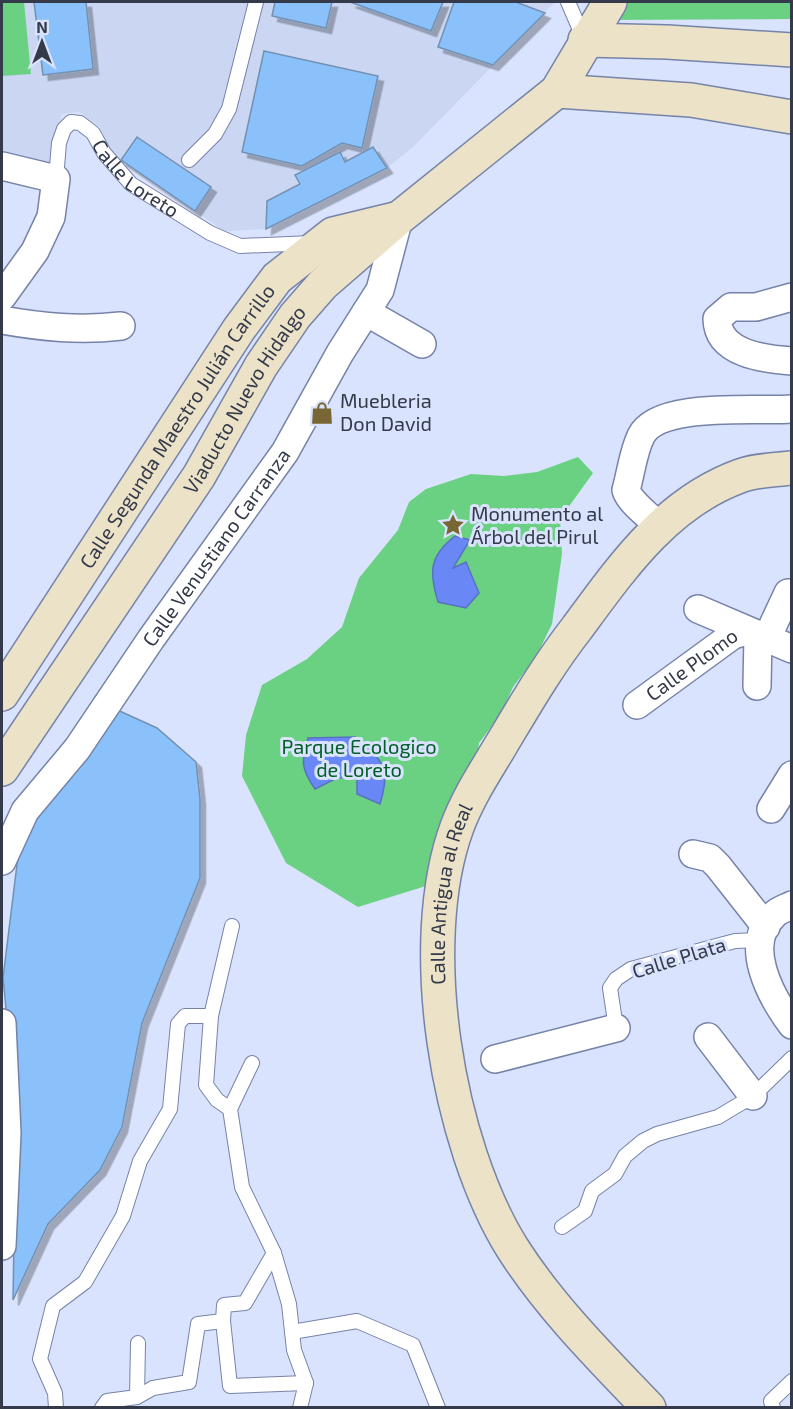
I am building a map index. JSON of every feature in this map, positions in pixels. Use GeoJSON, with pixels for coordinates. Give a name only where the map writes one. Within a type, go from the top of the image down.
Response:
{"type":"FeatureCollection","features":[{"type":"Feature","properties":{"kind":"main road"},"geometry":{"type":"LineString","coordinates":[[610,2],[585,40],[556,92],[691,100],[792,117]]}},
{"type":"Feature","properties":{"kind":"main road"},"geometry":{"type":"LineString","coordinates":[[585,40],[668,42],[792,50]]}},
{"type":"Feature","properties":{"kind":"main road","name":"Viaducto Nuevo Hidalgo"},"geometry":{"type":"LineString","coordinates":[[2,769],[199,476],[261,366],[296,316],[323,284],[399,218],[556,92]]}},
{"type":"Feature","properties":{"kind":"main road","name":"Calle Segunda Maestro Julián Carrillo"},"geometry":{"type":"LineString","coordinates":[[2,694],[239,329],[277,278],[333,234],[399,218]]}},
{"type":"Feature","properties":{"kind":"main road","name":"Calle Antigua al Real"},"geometry":{"type":"LineString","coordinates":[[649,1407],[593,1349],[551,1300],[512,1248],[488,1200],[466,1144],[452,1091],[440,983],[438,925],[445,873],[456,830],[468,800],[547,667],[622,568],[658,526],[691,501],[742,475],[792,468]]}},
{"type":"Feature","properties":{"kind":"street"},"geometry":{"type":"LineString","coordinates":[[2,166],[56,179],[51,217],[39,243],[2,297]]}},
{"type":"Feature","properties":{"kind":"street","name":"Calle Venustiano Carranza"},"geometry":{"type":"LineString","coordinates":[[2,861],[25,811],[77,749],[151,639],[285,452],[340,352],[380,290],[399,218]]}},
{"type":"Feature","properties":{"kind":"street"},"geometry":{"type":"LineString","coordinates":[[792,297],[756,307],[731,308],[717,320],[718,331],[728,344],[767,359],[792,361]]}},
{"type":"Feature","properties":{"kind":"street"},"geometry":{"type":"LineString","coordinates":[[366,312],[422,344]]}},
{"type":"Feature","properties":{"kind":"street"},"geometry":{"type":"LineString","coordinates":[[2,320],[45,328],[96,329],[121,326]]}},
{"type":"Feature","properties":{"kind":"street"},"geometry":{"type":"LineString","coordinates":[[658,526],[644,508],[628,498],[626,490],[642,435],[652,423],[673,415],[699,411],[792,409]]}},
{"type":"Feature","properties":{"kind":"street"},"geometry":{"type":"LineString","coordinates":[[757,686],[757,635],[788,592]]}},
{"type":"Feature","properties":{"kind":"street"},"geometry":{"type":"LineString","coordinates":[[698,609],[792,649]]}},
{"type":"Feature","properties":{"kind":"street","name":"Calle Plomo"},"geometry":{"type":"LineString","coordinates":[[637,705],[733,635],[757,635]]}},
{"type":"Feature","properties":{"kind":"street"},"geometry":{"type":"LineString","coordinates":[[771,808],[792,775]]}},
{"type":"Feature","properties":{"kind":"street"},"geometry":{"type":"LineString","coordinates":[[693,854],[710,858],[718,866],[762,934]]}},
{"type":"Feature","properties":{"kind":"street"},"geometry":{"type":"LineString","coordinates":[[792,905],[774,914],[762,934],[760,958],[774,1002],[792,1025]]}},
{"type":"Feature","properties":{"kind":"street"},"geometry":{"type":"LineString","coordinates":[[2,1023],[7,1133],[2,1246]]}},
{"type":"Feature","properties":{"kind":"street"},"geometry":{"type":"LineString","coordinates":[[495,1059],[616,1028]]}},
{"type":"Feature","properties":{"kind":"street"},"geometry":{"type":"LineString","coordinates":[[708,1036],[753,1096]]}},
{"type":"Feature","properties":{"kind":"lane"},"geometry":{"type":"LineString","coordinates":[[189,160],[215,134],[230,109],[256,2]]}},
{"type":"Feature","properties":{"kind":"lane"},"geometry":{"type":"LineString","coordinates":[[568,2],[585,40]]}},
{"type":"Feature","properties":{"kind":"lane","name":"Calle Loreto"},"geometry":{"type":"LineString","coordinates":[[56,179],[63,129],[71,122],[80,123],[93,133],[104,153],[131,184],[210,233],[240,246],[321,243]]}},
{"type":"Feature","properties":{"kind":"lane"},"geometry":{"type":"LineString","coordinates":[[230,1108],[217,1100],[206,1084],[211,1016],[232,926]]}},
{"type":"Feature","properties":{"kind":"lane","name":"Calle Plata"},"geometry":{"type":"LineString","coordinates":[[616,1028],[610,988],[616,979],[631,969],[762,934]]}},
{"type":"Feature","properties":{"kind":"lane"},"geometry":{"type":"LineString","coordinates":[[56,1407],[55,1393],[40,1359],[53,1306],[85,1282],[123,1216],[140,1161],[170,1109],[178,1024],[184,1016],[211,1016]]}},
{"type":"Feature","properties":{"kind":"lane"},"geometry":{"type":"LineString","coordinates":[[562,1227],[585,1211],[592,1191],[615,1174],[625,1156],[643,1141],[718,1117],[753,1096],[792,1058]]}},
{"type":"Feature","properties":{"kind":"lane"},"geometry":{"type":"LineString","coordinates":[[252,1063],[230,1108],[242,1186],[274,1253],[289,1304],[294,1350],[306,1383],[300,1407]]}},
{"type":"Feature","properties":{"kind":"lane"},"geometry":{"type":"LineString","coordinates":[[274,1253],[245,1303],[224,1305],[223,1321],[230,1386],[306,1383]]}},
{"type":"Feature","properties":{"kind":"lane"},"geometry":{"type":"LineString","coordinates":[[102,1407],[107,1401],[137,1397],[153,1388],[189,1382],[198,1324],[223,1321]]}},
{"type":"Feature","properties":{"kind":"lane"},"geometry":{"type":"LineString","coordinates":[[292,1332],[357,1321],[413,1345],[438,1407]]}},
{"type":"Feature","properties":{"kind":"lane"},"geometry":{"type":"LineString","coordinates":[[137,1397],[138,1343]]}},
{"type":"Feature","properties":{"kind":"lane"},"geometry":{"type":"LineString","coordinates":[[772,1404],[792,1381]]}},
{"type":"Feature","properties":{"kind":"shaded area"},"geometry":{"type":"Polygon","coordinates":[[[2,2],[555,2],[413,147],[387,168],[266,229],[224,231],[112,154],[100,127],[79,112],[62,114],[48,170],[2,158],[2,2]]]}},
{"type":"Feature","properties":{"kind":"green space"},"geometry":{"type":"Polygon","coordinates":[[[2,2],[24,2],[31,74],[2,76],[2,2]]]}},
{"type":"Feature","properties":{"kind":"green space"},"geometry":{"type":"Polygon","coordinates":[[[614,2],[791,2],[791,19],[604,20],[614,2]]]}},
{"type":"Feature","properties":{"kind":"green space","name":"Parque Ecologico de Loreto"},"geometry":{"type":"Polygon","coordinates":[[[578,457],[593,473],[560,519],[562,554],[552,624],[536,657],[513,687],[501,714],[479,743],[473,786],[440,837],[426,886],[358,907],[286,863],[242,776],[246,735],[262,685],[307,659],[342,627],[359,578],[398,530],[409,502],[426,489],[471,474],[504,476],[537,472],[578,457]]]}},
{"type":"Feature","properties":{"kind":"water"},"geometry":{"type":"Polygon","coordinates":[[[455,536],[470,540],[453,568],[466,562],[479,593],[466,608],[438,602],[433,582],[433,565],[436,558],[446,543],[455,536]]]}},
{"type":"Feature","properties":{"kind":"water"},"geometry":{"type":"Polygon","coordinates":[[[355,737],[372,752],[382,765],[385,781],[380,804],[357,794],[357,777],[337,778],[315,789],[307,776],[303,759],[308,738],[355,737]]]}},
{"type":"Feature","properties":{"kind":"building"},"geometry":{"type":"Polygon","coordinates":[[[34,2],[86,2],[93,69],[43,75],[34,2]]]}},
{"type":"Feature","properties":{"kind":"building"},"geometry":{"type":"Polygon","coordinates":[[[275,2],[332,2],[326,28],[272,16],[275,2]]]}},
{"type":"Feature","properties":{"kind":"building"},"geometry":{"type":"Polygon","coordinates":[[[350,2],[443,2],[431,31],[350,2]]]}},
{"type":"Feature","properties":{"kind":"building"},"geometry":{"type":"Polygon","coordinates":[[[454,2],[516,2],[545,13],[493,65],[438,47],[454,2]]]}},
{"type":"Feature","properties":{"kind":"building"},"geometry":{"type":"Polygon","coordinates":[[[264,51],[378,76],[362,148],[342,143],[302,166],[242,152],[264,51]]]}},
{"type":"Feature","properties":{"kind":"building"},"geometry":{"type":"Polygon","coordinates":[[[137,137],[211,187],[195,211],[121,160],[137,137]]]}},
{"type":"Feature","properties":{"kind":"building"},"geometry":{"type":"Polygon","coordinates":[[[373,147],[387,168],[266,229],[267,201],[300,184],[295,175],[340,152],[345,162],[373,147]]]}},
{"type":"Feature","properties":{"kind":"building"},"geometry":{"type":"Polygon","coordinates":[[[113,708],[157,728],[196,762],[200,799],[200,878],[142,1023],[122,1127],[100,1170],[48,1224],[13,1300],[16,1109],[3,978],[20,840],[113,708]]]}},
{"type":"Feature","properties":{"kind":"place","name":"Muebleria Don David"},"geometry":{"type":"Point","coordinates":[322,413]}},
{"type":"Feature","properties":{"kind":"place","name":"Monumento al Árbol del Pirul"},"geometry":{"type":"Point","coordinates":[453,525]}}]}
